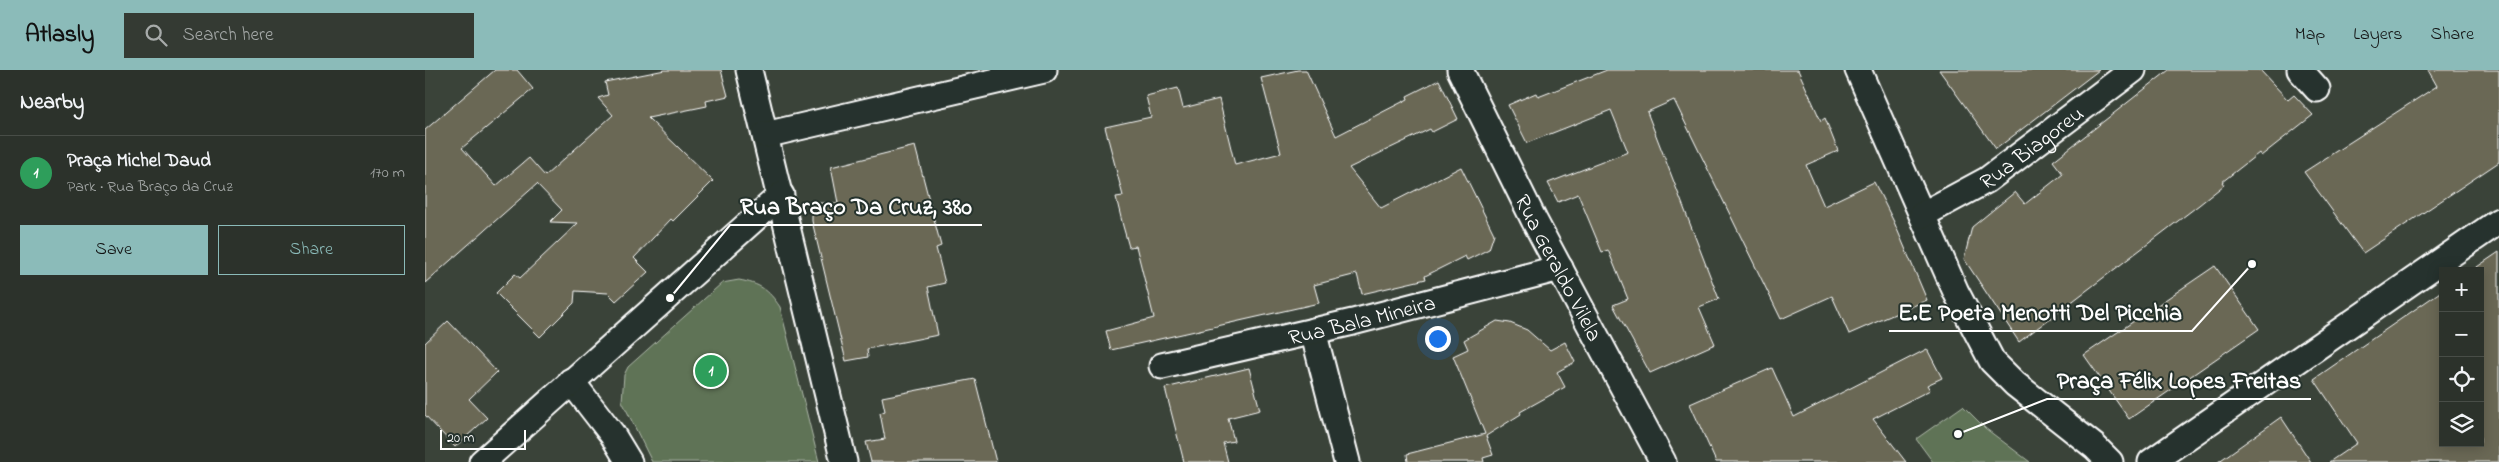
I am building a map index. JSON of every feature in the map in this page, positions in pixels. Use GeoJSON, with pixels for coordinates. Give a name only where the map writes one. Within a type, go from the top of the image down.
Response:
{"type":"FeatureCollection","features":[{"type":"Feature","properties":{"kind":"street"},"geometry":{"type":"LineString","coordinates":[[749,70],[781,195],[844,462]]}},
{"type":"Feature","properties":{"kind":"street"},"geometry":{"type":"LineString","coordinates":[[765,135],[1044,70]]}},
{"type":"Feature","properties":{"kind":"street","name":"Rua Geraldo Vilela"},"geometry":{"type":"LineString","coordinates":[[1460,70],[1560,268],[1663,462]]}},
{"type":"Feature","properties":{"kind":"street"},"geometry":{"type":"LineString","coordinates":[[1858,70],[1956,292],[1992,361],[2015,384],[2095,447],[2111,462]]}},
{"type":"Feature","properties":{"kind":"street","name":"Rua Biagoreu"},"geometry":{"type":"LineString","coordinates":[[1922,215],[1987,180],[2133,70]]}},
{"type":"Feature","properties":{"kind":"street"},"geometry":{"type":"LineString","coordinates":[[2300,70],[2317,88]]}},
{"type":"Feature","properties":{"kind":"street"},"geometry":{"type":"LineString","coordinates":[[481,462],[781,195]]}},
{"type":"Feature","properties":{"kind":"street"},"geometry":{"type":"LineString","coordinates":[[2151,462],[2499,221]]}},
{"type":"Feature","properties":{"kind":"street","name":"Rua Bala Mineira"},"geometry":{"type":"LineString","coordinates":[[1162,366],[1313,332],[1560,268]]}},
{"type":"Feature","properties":{"kind":"street"},"geometry":{"type":"LineString","coordinates":[[1313,332],[1347,462]]}},
{"type":"Feature","properties":{"kind":"street"},"geometry":{"type":"LineString","coordinates":[[571,381],[611,434],[629,462]]}},
{"type":"Feature","properties":{"kind":"green space"},"geometry":{"type":"Polygon","coordinates":[[[739,280],[753,283],[763,288],[780,307],[819,462],[652,462],[622,401],[624,375],[628,367],[722,283],[739,280]]]}},
{"type":"Feature","properties":{"kind":"green space"},"geometry":{"type":"Polygon","coordinates":[[[1963,406],[1985,428],[2030,462],[1933,462],[1916,439],[1963,406]]]}},
{"type":"Feature","properties":{"kind":"building"},"geometry":{"type":"Polygon","coordinates":[[[495,70],[517,70],[533,89],[462,148],[496,186],[529,158],[545,176],[613,115],[598,98],[608,95],[605,82],[665,70],[721,70],[728,96],[706,101],[707,106],[648,118],[713,181],[673,221],[671,219],[634,258],[648,272],[616,301],[608,293],[575,291],[574,303],[540,337],[496,293],[515,274],[520,278],[578,223],[550,222],[562,210],[537,184],[425,283],[425,130],[495,70]]]}},
{"type":"Feature","properties":{"kind":"building"},"geometry":{"type":"Polygon","coordinates":[[[1306,70],[1336,136],[1408,99],[1407,96],[1439,80],[1458,119],[1432,132],[1430,129],[1349,168],[1381,208],[1461,167],[1494,234],[1489,249],[1467,260],[1465,256],[1425,276],[1426,279],[1362,294],[1357,274],[1314,285],[1319,303],[1111,350],[1106,331],[1154,318],[1136,246],[1129,247],[1123,226],[1116,197],[1123,196],[1105,127],[1151,117],[1146,96],[1178,88],[1183,108],[1219,99],[1235,165],[1281,153],[1261,78],[1306,70]]]}},
{"type":"Feature","properties":{"kind":"building"},"geometry":{"type":"Polygon","coordinates":[[[1607,70],[1798,70],[1821,121],[1825,118],[1838,151],[1806,165],[1824,206],[1874,182],[1894,222],[1927,300],[1849,334],[1832,296],[1781,319],[1674,100],[1647,112],[1719,299],[1699,307],[1715,344],[1650,373],[1613,305],[1628,299],[1608,250],[1602,252],[1578,194],[1558,202],[1548,183],[1628,152],[1611,110],[1527,143],[1508,105],[1536,93],[1538,97],[1607,70]]]}},
{"type":"Feature","properties":{"kind":"building"},"geometry":{"type":"Polygon","coordinates":[[[1939,70],[2099,70],[1996,149],[1939,70]]]}},
{"type":"Feature","properties":{"kind":"building"},"geometry":{"type":"Polygon","coordinates":[[[2169,70],[2260,70],[2288,100],[2294,95],[2313,115],[2261,156],[2259,153],[2222,182],[2224,185],[2199,205],[2019,342],[1964,259],[1972,227],[2015,192],[2025,204],[2063,174],[2053,161],[2169,70]]]}},
{"type":"Feature","properties":{"kind":"building"},"geometry":{"type":"Polygon","coordinates":[[[2428,70],[2499,70],[2499,162],[2363,253],[2304,172],[2437,86],[2428,70]]]}},
{"type":"Feature","properties":{"kind":"building"},"geometry":{"type":"Polygon","coordinates":[[[915,146],[941,246],[936,248],[945,283],[928,287],[938,335],[867,349],[868,357],[846,361],[812,221],[812,203],[838,203],[831,167],[915,146]]]}},
{"type":"Feature","properties":{"kind":"building"},"geometry":{"type":"Polygon","coordinates":[[[2499,252],[2499,462],[2329,462],[2357,443],[2314,379],[2439,293],[2439,447],[2484,447],[2484,267],[2477,267],[2499,252]]]}},
{"type":"Feature","properties":{"kind":"building"},"geometry":{"type":"Polygon","coordinates":[[[2215,266],[2259,329],[2129,419],[2084,355],[2215,266]]]}},
{"type":"Feature","properties":{"kind":"building"},"geometry":{"type":"Polygon","coordinates":[[[448,321],[497,372],[469,399],[487,418],[455,447],[425,415],[425,343],[448,321]]]}},
{"type":"Feature","properties":{"kind":"building"},"geometry":{"type":"Polygon","coordinates":[[[1497,321],[1510,323],[1527,330],[1550,350],[1565,342],[1575,362],[1557,372],[1565,387],[1520,412],[1521,414],[1486,436],[1493,455],[1483,458],[1484,462],[1408,462],[1407,454],[1485,434],[1453,356],[1468,349],[1464,340],[1497,321]]]}},
{"type":"Feature","properties":{"kind":"building"},"geometry":{"type":"Polygon","coordinates":[[[1927,349],[1942,378],[1927,385],[1930,390],[1873,419],[1906,462],[1716,462],[1690,404],[1772,368],[1794,417],[1927,349]]]}},
{"type":"Feature","properties":{"kind":"building"},"geometry":{"type":"Polygon","coordinates":[[[1249,368],[1260,410],[1228,418],[1234,441],[1223,443],[1228,462],[1184,462],[1165,388],[1249,368]]]}},
{"type":"Feature","properties":{"kind":"building"},"geometry":{"type":"Polygon","coordinates":[[[975,379],[996,462],[871,462],[866,442],[885,439],[880,413],[885,411],[882,397],[975,379]]]}},
{"type":"Feature","properties":{"kind":"building"},"geometry":{"type":"Polygon","coordinates":[[[2281,417],[2311,462],[2218,462],[2281,417]]]}},
{"type":"Feature","properties":{"kind":"place","name":"E.E Poeta Menotti Del Picchia"},"geometry":{"type":"Point","coordinates":[2252,264]}},
{"type":"Feature","properties":{"kind":"place","name":"Rua Braço Da Cruz, 380"},"geometry":{"type":"Point","coordinates":[670,298]}},
{"type":"Feature","properties":{"kind":"place","name":"Praça Michel Daud"},"geometry":{"type":"Point","coordinates":[711,371]}},
{"type":"Feature","properties":{"kind":"place","name":"Praça Félix Lopes Freitas"},"geometry":{"type":"Point","coordinates":[1958,434]}}]}
